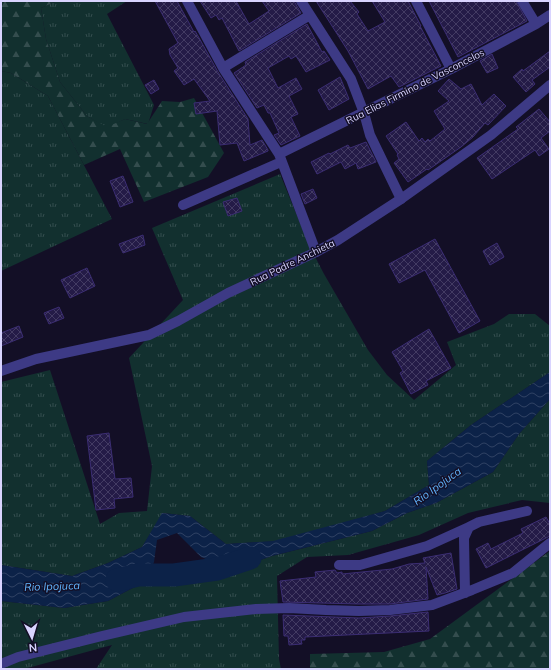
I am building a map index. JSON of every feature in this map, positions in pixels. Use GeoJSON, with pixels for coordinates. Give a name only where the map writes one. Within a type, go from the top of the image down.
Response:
{"type":"FeatureCollection","features":[{"type":"Feature","properties":{"kind":"street"},"geometry":{"type":"LineString","coordinates":[[187,1],[223,68],[280,158],[316,252]]}},
{"type":"Feature","properties":{"kind":"street"},"geometry":{"type":"LineString","coordinates":[[301,1],[350,79],[364,113],[370,135],[401,199]]}},
{"type":"Feature","properties":{"kind":"street"},"geometry":{"type":"LineString","coordinates":[[416,1],[451,69]]}},
{"type":"Feature","properties":{"kind":"street"},"geometry":{"type":"LineString","coordinates":[[522,1],[536,24]]}},
{"type":"Feature","properties":{"kind":"street"},"geometry":{"type":"LineString","coordinates":[[223,68],[310,15]]}},
{"type":"Feature","properties":{"kind":"street","name":"Rua Elias Firmino de Vasconcelos"},"geometry":{"type":"LineString","coordinates":[[183,205],[280,158],[536,24],[550,15]]}},
{"type":"Feature","properties":{"kind":"street","name":"Rua Padre Anchieta"},"geometry":{"type":"LineString","coordinates":[[1,371],[36,359],[149,335],[165,328],[228,293],[316,252],[338,240],[401,199],[492,135],[548,90]]}},
{"type":"Feature","properties":{"kind":"street"},"geometry":{"type":"LineString","coordinates":[[339,565],[360,565],[427,546],[479,522],[527,511]]}},
{"type":"Feature","properties":{"kind":"street"},"geometry":{"type":"LineString","coordinates":[[465,593],[464,538],[469,527]]}},
{"type":"Feature","properties":{"kind":"street"},"geometry":{"type":"LineString","coordinates":[[1,664],[25,655],[184,617],[228,611],[289,608],[326,610],[390,610],[432,604],[465,593],[513,573],[550,543]]}},
{"type":"Feature","properties":{"kind":"green space"},"geometry":{"type":"Polygon","coordinates":[[[1,1],[57,1],[41,8],[46,39],[60,82],[87,116],[107,127],[125,119],[147,124],[162,101],[180,102],[194,98],[224,153],[208,177],[144,202],[120,149],[84,165],[48,96],[11,73],[1,71],[1,1]]]}},
{"type":"Feature","properties":{"kind":"green space"},"geometry":{"type":"Polygon","coordinates":[[[57,1],[127,1],[107,14],[154,105],[148,124],[125,119],[107,128],[87,116],[60,82],[46,39],[41,8],[57,1]]]}},
{"type":"Feature","properties":{"kind":"green space"},"geometry":{"type":"Polygon","coordinates":[[[1,71],[11,73],[48,96],[112,219],[1,271],[1,71]]]}},
{"type":"Feature","properties":{"kind":"green space"},"geometry":{"type":"Polygon","coordinates":[[[280,174],[309,245],[368,350],[387,375],[414,400],[456,365],[447,342],[494,324],[509,314],[535,314],[550,326],[550,372],[471,425],[427,461],[429,485],[385,511],[279,541],[226,544],[190,516],[163,513],[142,547],[108,563],[72,576],[1,565],[1,382],[50,370],[100,524],[119,513],[147,511],[152,466],[129,358],[183,300],[152,228],[280,174]]]}},
{"type":"Feature","properties":{"kind":"green space"},"geometry":{"type":"Polygon","coordinates":[[[550,399],[550,503],[522,500],[468,513],[419,535],[348,555],[307,557],[277,576],[279,659],[281,669],[96,669],[112,645],[24,669],[1,669],[1,601],[64,608],[108,601],[146,581],[218,575],[272,556],[372,531],[407,513],[436,503],[493,472],[519,434],[550,399]]]}},
{"type":"Feature","properties":{"kind":"green space"},"geometry":{"type":"Polygon","coordinates":[[[550,551],[550,669],[310,669],[310,654],[384,652],[430,639],[550,551]]]}},
{"type":"Feature","properties":{"kind":"water"},"geometry":{"type":"Polygon","coordinates":[[[550,372],[550,399],[519,434],[493,472],[436,503],[407,513],[372,531],[272,556],[232,570],[201,557],[177,533],[157,540],[154,562],[146,581],[108,601],[64,608],[1,601],[1,565],[72,576],[108,563],[142,547],[162,513],[190,516],[226,544],[273,541],[385,511],[429,485],[427,461],[471,425],[550,372]]]}},
{"type":"Feature","properties":{"kind":"building"},"geometry":{"type":"Polygon","coordinates":[[[155,1],[177,1],[218,72],[248,119],[250,145],[262,140],[268,151],[244,161],[237,143],[220,145],[217,111],[196,114],[194,103],[210,101],[194,79],[184,85],[174,71],[178,68],[170,55],[169,49],[178,43],[155,1]]]}},
{"type":"Feature","properties":{"kind":"building"},"geometry":{"type":"Polygon","coordinates":[[[200,1],[236,1],[249,24],[269,11],[262,1],[294,1],[301,13],[239,51],[222,18],[219,20],[216,15],[211,18],[200,1]]]}},
{"type":"Feature","properties":{"kind":"building"},"geometry":{"type":"Polygon","coordinates":[[[316,1],[350,1],[359,12],[357,14],[368,31],[385,22],[372,1],[408,1],[441,66],[399,87],[391,76],[368,89],[348,51],[316,1]]]}},
{"type":"Feature","properties":{"kind":"building"},"geometry":{"type":"Polygon","coordinates":[[[429,1],[516,1],[527,21],[458,57],[429,1]]]}},
{"type":"Feature","properties":{"kind":"building"},"geometry":{"type":"Polygon","coordinates":[[[307,24],[322,52],[324,51],[330,60],[306,72],[296,56],[291,59],[289,56],[268,68],[278,88],[296,78],[302,89],[289,96],[298,114],[291,117],[300,136],[281,145],[274,135],[279,133],[270,113],[268,113],[264,105],[257,108],[234,73],[246,65],[245,62],[307,24]]]}},
{"type":"Feature","properties":{"kind":"building"},"geometry":{"type":"Polygon","coordinates":[[[550,51],[550,67],[532,80],[535,84],[526,92],[513,77],[522,69],[523,71],[550,51]]]}},
{"type":"Feature","properties":{"kind":"building"},"geometry":{"type":"Polygon","coordinates":[[[492,54],[498,68],[487,73],[480,61],[492,54]]]}},
{"type":"Feature","properties":{"kind":"building"},"geometry":{"type":"Polygon","coordinates":[[[340,77],[349,99],[329,110],[318,90],[340,77]]]}},
{"type":"Feature","properties":{"kind":"building"},"geometry":{"type":"Polygon","coordinates":[[[449,79],[461,89],[471,84],[482,105],[494,94],[506,106],[488,125],[485,123],[473,137],[461,147],[408,182],[394,163],[399,159],[398,154],[386,136],[406,122],[419,141],[422,138],[425,142],[428,139],[430,141],[445,129],[434,111],[449,101],[438,91],[449,79]]]}},
{"type":"Feature","properties":{"kind":"building"},"geometry":{"type":"Polygon","coordinates":[[[154,80],[159,89],[151,94],[145,85],[154,80]]]}},
{"type":"Feature","properties":{"kind":"building"},"geometry":{"type":"Polygon","coordinates":[[[539,109],[550,122],[550,131],[541,138],[549,149],[539,156],[535,150],[492,179],[477,158],[518,129],[516,127],[539,109]]]}},
{"type":"Feature","properties":{"kind":"building"},"geometry":{"type":"Polygon","coordinates":[[[366,142],[376,162],[358,169],[356,163],[345,169],[341,162],[317,174],[311,162],[348,145],[350,148],[366,142]]]}},
{"type":"Feature","properties":{"kind":"building"},"geometry":{"type":"Polygon","coordinates":[[[123,176],[133,202],[120,207],[110,181],[123,176]]]}},
{"type":"Feature","properties":{"kind":"building"},"geometry":{"type":"Polygon","coordinates":[[[313,189],[317,198],[305,204],[301,194],[313,189]]]}},
{"type":"Feature","properties":{"kind":"building"},"geometry":{"type":"Polygon","coordinates":[[[237,198],[242,211],[228,216],[223,202],[237,198]]]}},
{"type":"Feature","properties":{"kind":"building"},"geometry":{"type":"Polygon","coordinates":[[[143,235],[145,245],[123,253],[119,244],[143,235]]]}},
{"type":"Feature","properties":{"kind":"building"},"geometry":{"type":"Polygon","coordinates":[[[435,239],[480,321],[459,333],[425,270],[399,283],[389,264],[435,239]]]}},
{"type":"Feature","properties":{"kind":"building"},"geometry":{"type":"Polygon","coordinates":[[[497,243],[504,257],[490,265],[483,251],[497,243]]]}},
{"type":"Feature","properties":{"kind":"building"},"geometry":{"type":"Polygon","coordinates":[[[87,268],[95,286],[70,298],[61,280],[87,268]]]}},
{"type":"Feature","properties":{"kind":"building"},"geometry":{"type":"Polygon","coordinates":[[[59,307],[64,318],[49,324],[44,313],[59,307]]]}},
{"type":"Feature","properties":{"kind":"building"},"geometry":{"type":"Polygon","coordinates":[[[19,326],[23,337],[1,346],[1,333],[19,326]]]}},
{"type":"Feature","properties":{"kind":"building"},"geometry":{"type":"Polygon","coordinates":[[[429,329],[451,368],[426,381],[428,385],[411,394],[400,373],[403,371],[392,352],[429,329]]]}},
{"type":"Feature","properties":{"kind":"building"},"geometry":{"type":"Polygon","coordinates":[[[109,433],[115,479],[131,478],[133,497],[114,499],[115,508],[96,510],[87,436],[109,433]]]}},
{"type":"Feature","properties":{"kind":"building"},"geometry":{"type":"Polygon","coordinates":[[[546,517],[550,524],[550,536],[486,568],[476,549],[488,543],[491,549],[523,533],[521,529],[546,517]]]}},
{"type":"Feature","properties":{"kind":"building"},"geometry":{"type":"Polygon","coordinates":[[[451,553],[457,589],[437,595],[426,567],[428,599],[390,604],[283,602],[280,581],[316,577],[315,572],[335,570],[337,573],[342,572],[342,574],[392,569],[409,564],[425,563],[423,558],[451,553]]]}},
{"type":"Feature","properties":{"kind":"building"},"geometry":{"type":"Polygon","coordinates":[[[428,612],[429,631],[305,637],[305,640],[301,640],[302,644],[289,645],[288,636],[284,636],[283,615],[359,618],[428,612]]]}},
{"type":"Feature","properties":{"kind":"waterway","name":"Rio Ipojuca"},"geometry":{"type":"LineString","coordinates":[[117,580],[138,575],[174,575],[217,569],[250,558]]}}]}
